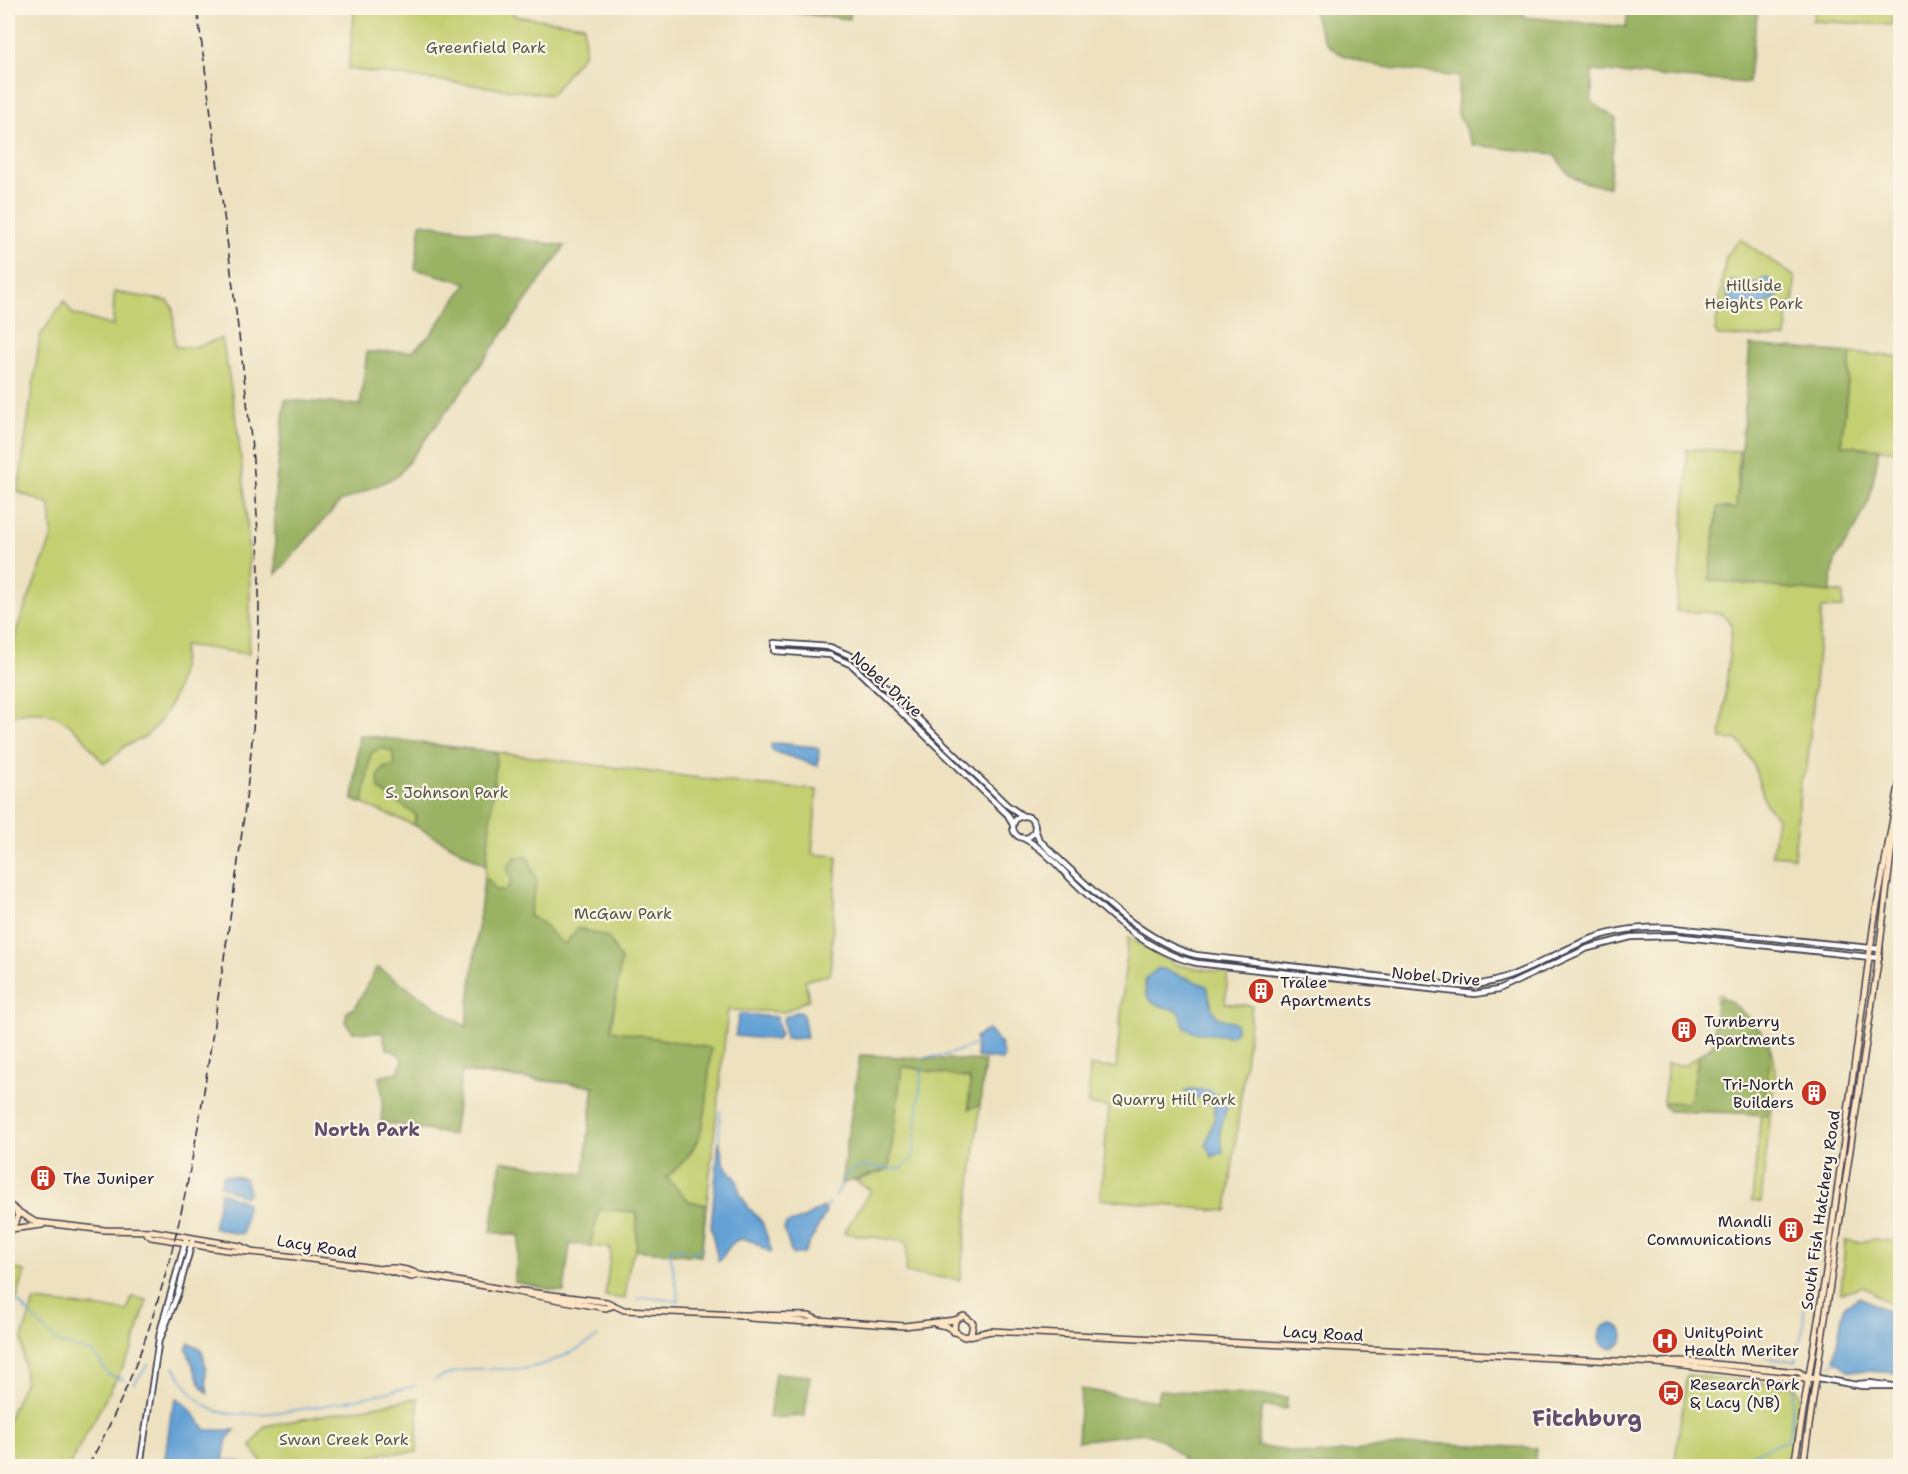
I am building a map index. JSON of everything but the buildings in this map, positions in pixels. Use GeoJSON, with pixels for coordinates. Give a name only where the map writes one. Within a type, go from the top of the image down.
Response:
{"type":"FeatureCollection","features":[{"type":"Feature","properties":{"kind":"main road","name":"South Fish Hatchery Road"},"geometry":{"type":"LineString","coordinates":[[1803,1467],[1879,958],[1900,780]]}},
{"type":"Feature","properties":{"kind":"main road","name":"South Fish Hatchery Road"},"geometry":{"type":"LineString","coordinates":[[1794,1467],[1826,1272],[1870,948],[1895,815]]}},
{"type":"Feature","properties":{"kind":"main road","name":"Lacy Road"},"geometry":{"type":"LineString","coordinates":[[8,1204],[27,1219],[50,1224],[146,1233],[151,1237],[189,1240],[239,1251],[249,1250],[380,1269],[412,1277],[420,1275],[518,1291],[607,1302],[624,1310],[809,1316],[818,1320],[904,1326],[955,1320]]}},
{"type":"Feature","properties":{"kind":"main road"},"geometry":{"type":"LineString","coordinates":[[9,1231],[18,1221],[17,1211]]}},
{"type":"Feature","properties":{"kind":"main road","name":"Lacy Road"},"geometry":{"type":"LineString","coordinates":[[9,1231],[50,1224]]}},
{"type":"Feature","properties":{"kind":"main road"},"geometry":{"type":"LineString","coordinates":[[967,1317],[973,1323],[971,1334],[961,1337],[954,1332],[955,1320],[967,1317]]}},
{"type":"Feature","properties":{"kind":"main road","name":"Lacy Road"},"geometry":{"type":"LineString","coordinates":[[973,1323],[989,1331]]}},
{"type":"Feature","properties":{"kind":"main road","name":"Lacy Road"},"geometry":{"type":"LineString","coordinates":[[936,1324],[946,1326],[954,1332]]}},
{"type":"Feature","properties":{"kind":"main road","name":"Lacy Road"},"geometry":{"type":"LineString","coordinates":[[971,1334],[989,1331],[1657,1363],[1674,1360],[1793,1371],[1807,1377],[1818,1378]]}},
{"type":"Feature","properties":{"kind":"street","name":"Nobel Drive"},"geometry":{"type":"LineString","coordinates":[[1879,958],[1675,936],[1631,937],[1588,948],[1498,990],[1475,994],[1197,963],[1165,952],[1109,915],[1041,849],[1017,835],[1008,815],[847,661],[830,655],[775,651],[775,643],[830,647],[856,658],[1006,805],[1033,821],[1039,840],[1114,909],[1168,945],[1196,955],[1470,986],[1495,983],[1602,936],[1641,928],[1674,928],[1880,949]]}},
{"type":"Feature","properties":{"kind":"street"},"geometry":{"type":"LineString","coordinates":[[1013,826],[1018,818],[1024,816]]}},
{"type":"Feature","properties":{"kind":"street"},"geometry":{"type":"LineString","coordinates":[[1023,838],[1032,835],[1035,829]]}},
{"type":"Feature","properties":{"kind":"street"},"geometry":{"type":"LineString","coordinates":[[140,1467],[160,1340],[189,1240]]}},
{"type":"Feature","properties":{"kind":"street","name":"Lacy Road"},"geometry":{"type":"LineString","coordinates":[[1818,1378],[1900,1388]]}},
{"type":"Feature","properties":{"kind":"green space","name":"Greenfield Park"},"geometry":{"type":"Polygon","coordinates":[[[355,8],[515,8],[514,16],[584,25],[585,52],[551,95],[348,69],[355,8]]]}},
{"type":"Feature","properties":{"kind":"green space"},"geometry":{"type":"Polygon","coordinates":[[[752,8],[850,8],[850,19],[764,10],[752,8]]]}},
{"type":"Feature","properties":{"kind":"green space"},"geometry":{"type":"Polygon","coordinates":[[[1312,8],[1525,8],[1524,17],[1626,27],[1628,8],[1758,8],[1748,83],[1592,71],[1592,102],[1616,119],[1609,187],[1576,179],[1554,154],[1473,145],[1457,112],[1459,77],[1388,68],[1350,58],[1336,51],[1326,42],[1319,30],[1312,8]]]}},
{"type":"Feature","properties":{"kind":"green space"},"geometry":{"type":"Polygon","coordinates":[[[1815,8],[1894,8],[1892,25],[1813,21],[1815,8]]]}},
{"type":"Feature","properties":{"kind":"green space"},"geometry":{"type":"Polygon","coordinates":[[[421,223],[565,246],[398,476],[340,502],[276,574],[274,502],[285,400],[360,405],[367,352],[413,351],[431,334],[467,283],[415,269],[421,223]]]}},
{"type":"Feature","properties":{"kind":"green space","name":"Hillside Heights Park"},"geometry":{"type":"Polygon","coordinates":[[[1740,239],[1795,277],[1794,301],[1788,305],[1786,338],[1718,336],[1715,331],[1726,256],[1740,239]]]}},
{"type":"Feature","properties":{"kind":"green space"},"geometry":{"type":"Polygon","coordinates":[[[114,292],[168,301],[173,308],[175,347],[194,347],[222,338],[236,417],[245,495],[250,614],[249,654],[184,645],[178,683],[163,717],[146,736],[125,746],[104,763],[80,734],[55,716],[28,712],[8,717],[8,676],[16,631],[52,537],[50,505],[18,492],[40,336],[64,301],[73,314],[113,326],[114,292]]]}},
{"type":"Feature","properties":{"kind":"green space"},"geometry":{"type":"Polygon","coordinates":[[[1750,345],[1851,353],[1841,445],[1879,449],[1870,498],[1857,526],[1835,560],[1830,593],[1709,580],[1718,507],[1736,509],[1750,345]]]}},
{"type":"Feature","properties":{"kind":"green space"},"geometry":{"type":"Polygon","coordinates":[[[1851,353],[1900,357],[1900,451],[1841,445],[1851,353]]]}},
{"type":"Feature","properties":{"kind":"green space"},"geometry":{"type":"Polygon","coordinates":[[[1686,449],[1739,451],[1736,509],[1718,507],[1709,580],[1843,593],[1843,608],[1822,608],[1807,768],[1801,780],[1794,857],[1772,855],[1777,817],[1766,805],[1753,763],[1738,740],[1721,739],[1732,624],[1720,613],[1676,611],[1687,479],[1686,449]]]}},
{"type":"Feature","properties":{"kind":"green space","name":"McGaw Park"},"geometry":{"type":"Polygon","coordinates":[[[359,735],[754,785],[817,790],[812,854],[837,856],[830,975],[805,980],[809,999],[784,1012],[728,1010],[701,1256],[636,1250],[630,1261],[625,1299],[605,1296],[611,1248],[576,1244],[594,1086],[461,1072],[486,865],[414,825],[353,800],[359,735]]]}},
{"type":"Feature","properties":{"kind":"green space","name":"S. Johnson Park"},"geometry":{"type":"Polygon","coordinates":[[[359,735],[497,753],[486,865],[414,825],[416,815],[379,789],[378,777],[383,768],[395,765],[392,751],[380,748],[371,753],[363,804],[353,800],[359,735]]]}},
{"type":"Feature","properties":{"kind":"green space"},"geometry":{"type":"Polygon","coordinates":[[[515,857],[528,857],[537,881],[529,916],[541,922],[565,944],[578,928],[608,937],[621,960],[611,1030],[711,1048],[707,1103],[699,1135],[692,1150],[681,1164],[666,1177],[689,1201],[706,1205],[701,1256],[636,1250],[637,1212],[599,1210],[590,1246],[570,1244],[564,1292],[514,1282],[520,1236],[491,1232],[501,1161],[584,1174],[594,1086],[462,1071],[453,1135],[381,1122],[383,1098],[379,1077],[398,1072],[403,1060],[397,1053],[387,1049],[382,1033],[353,1032],[345,1022],[347,1012],[355,1007],[377,967],[466,1027],[484,879],[488,879],[496,890],[506,890],[512,881],[507,867],[515,857]]]}},
{"type":"Feature","properties":{"kind":"green space","name":"Quarry Hill Park"},"geometry":{"type":"Polygon","coordinates":[[[1128,937],[1176,965],[1228,973],[1225,1003],[1252,1006],[1227,1211],[1100,1199],[1109,1107],[1088,1105],[1090,1066],[1116,1068],[1128,937]]]}},
{"type":"Feature","properties":{"kind":"green space"},"geometry":{"type":"Polygon","coordinates":[[[1720,994],[1767,1042],[1774,1057],[1775,1074],[1761,1202],[1752,1201],[1761,1112],[1663,1104],[1666,1064],[1685,1065],[1713,1046],[1717,996],[1720,994]]]}},
{"type":"Feature","properties":{"kind":"green space"},"geometry":{"type":"Polygon","coordinates":[[[1723,998],[1750,1019],[1768,1042],[1771,1058],[1766,1090],[1769,1105],[1767,1116],[1669,1111],[1664,1106],[1668,1102],[1687,1103],[1691,1096],[1699,1055],[1713,1045],[1716,1001],[1723,998]]]}},
{"type":"Feature","properties":{"kind":"green space"},"geometry":{"type":"Polygon","coordinates":[[[860,1055],[985,1061],[980,1105],[969,1109],[970,1079],[902,1066],[889,1169],[841,1184],[860,1055]]]}},
{"type":"Feature","properties":{"kind":"green space"},"geometry":{"type":"Polygon","coordinates":[[[901,1065],[970,1079],[969,1108],[980,1105],[960,1280],[906,1273],[907,1242],[844,1233],[871,1190],[855,1181],[889,1169],[901,1065]]]}},
{"type":"Feature","properties":{"kind":"green space"},"geometry":{"type":"Polygon","coordinates":[[[1873,1239],[1900,1242],[1900,1328],[1897,1309],[1863,1286],[1841,1293],[1845,1241],[1861,1242],[1873,1239]]]}},
{"type":"Feature","properties":{"kind":"green space"},"geometry":{"type":"Polygon","coordinates":[[[8,1268],[25,1271],[18,1296],[9,1309],[8,1268]]]}},
{"type":"Feature","properties":{"kind":"green space"},"geometry":{"type":"Polygon","coordinates":[[[132,1297],[147,1300],[132,1350],[69,1466],[8,1466],[8,1419],[25,1381],[22,1338],[34,1301],[127,1311],[132,1297]]]}},
{"type":"Feature","properties":{"kind":"green space"},"geometry":{"type":"Polygon","coordinates":[[[775,1373],[810,1376],[805,1416],[769,1418],[775,1373]]]}},
{"type":"Feature","properties":{"kind":"green space"},"geometry":{"type":"Polygon","coordinates":[[[1687,1375],[1794,1386],[1801,1399],[1791,1466],[1674,1466],[1687,1375]]]}},
{"type":"Feature","properties":{"kind":"green space"},"geometry":{"type":"Polygon","coordinates":[[[1081,1389],[1157,1401],[1159,1390],[1287,1397],[1286,1409],[1263,1406],[1257,1446],[1314,1455],[1425,1443],[1536,1448],[1534,1466],[1440,1466],[1436,1463],[1417,1466],[1182,1466],[1182,1457],[1162,1440],[1145,1433],[1078,1441],[1081,1389]]]}},
{"type":"Feature","properties":{"kind":"green space","name":"Swan Creek Park"},"geometry":{"type":"Polygon","coordinates":[[[418,1398],[417,1452],[386,1453],[366,1458],[349,1466],[264,1466],[251,1446],[265,1426],[418,1398]]]}},
{"type":"Feature","properties":{"kind":"water"},"geometry":{"type":"Polygon","coordinates":[[[1766,277],[1780,289],[1780,294],[1757,309],[1737,311],[1730,309],[1726,289],[1731,281],[1757,284],[1766,277]]]}},
{"type":"Feature","properties":{"kind":"water"},"geometry":{"type":"Polygon","coordinates":[[[771,744],[816,747],[819,750],[818,766],[772,751],[771,744]]]}},
{"type":"Feature","properties":{"kind":"water"},"geometry":{"type":"Polygon","coordinates":[[[1157,969],[1164,969],[1207,986],[1212,1008],[1217,1017],[1236,1023],[1236,1031],[1231,1036],[1193,1032],[1185,1028],[1179,1011],[1158,1005],[1146,994],[1146,978],[1157,969]]]}},
{"type":"Feature","properties":{"kind":"water"},"geometry":{"type":"Polygon","coordinates":[[[798,1011],[803,1014],[807,1038],[785,1039],[783,1018],[798,1011]]]}},
{"type":"Feature","properties":{"kind":"water"},"geometry":{"type":"Polygon","coordinates":[[[739,1014],[777,1017],[780,1034],[777,1040],[735,1036],[739,1014]]]}},
{"type":"Feature","properties":{"kind":"water"},"geometry":{"type":"Polygon","coordinates":[[[988,1030],[1000,1043],[1004,1057],[1002,1060],[977,1057],[975,1037],[988,1030]]]}},
{"type":"Feature","properties":{"kind":"water"},"geometry":{"type":"Polygon","coordinates":[[[1189,1089],[1210,1090],[1228,1103],[1220,1132],[1223,1152],[1212,1157],[1206,1145],[1215,1116],[1214,1106],[1184,1091],[1189,1089]]]}},
{"type":"Feature","properties":{"kind":"water"},"geometry":{"type":"Polygon","coordinates":[[[719,1140],[724,1164],[737,1180],[740,1194],[749,1208],[762,1222],[772,1252],[751,1241],[740,1239],[727,1249],[718,1261],[711,1227],[719,1140]]]}},
{"type":"Feature","properties":{"kind":"water"},"geometry":{"type":"Polygon","coordinates":[[[223,1175],[245,1178],[249,1193],[244,1197],[220,1185],[223,1175]]]}},
{"type":"Feature","properties":{"kind":"water"},"geometry":{"type":"Polygon","coordinates":[[[221,1192],[247,1203],[243,1233],[237,1234],[213,1227],[221,1192]]]}},
{"type":"Feature","properties":{"kind":"water"},"geometry":{"type":"Polygon","coordinates":[[[823,1207],[826,1212],[804,1253],[792,1255],[784,1229],[786,1224],[802,1219],[823,1207]]]}},
{"type":"Feature","properties":{"kind":"water"},"geometry":{"type":"Polygon","coordinates":[[[1860,1297],[1889,1312],[1891,1341],[1900,1357],[1900,1373],[1847,1370],[1834,1359],[1844,1306],[1860,1297]]]}},
{"type":"Feature","properties":{"kind":"water"},"geometry":{"type":"Polygon","coordinates":[[[1611,1324],[1616,1325],[1622,1331],[1622,1341],[1616,1347],[1611,1348],[1606,1347],[1600,1341],[1599,1336],[1600,1331],[1606,1325],[1611,1324]]]}},
{"type":"Feature","properties":{"kind":"water"},"geometry":{"type":"Polygon","coordinates":[[[189,1343],[196,1346],[204,1357],[208,1393],[201,1386],[186,1348],[189,1343]]]}},
{"type":"Feature","properties":{"kind":"water"},"geometry":{"type":"Polygon","coordinates":[[[177,1398],[186,1404],[206,1430],[235,1430],[227,1439],[222,1466],[164,1466],[171,1413],[177,1398]]]}},
{"type":"Feature","properties":{"kind":"waterway"},"geometry":{"type":"LineString","coordinates":[[922,1058],[947,1055],[976,1044]]}},
{"type":"Feature","properties":{"kind":"waterway"},"geometry":{"type":"LineString","coordinates":[[835,1196],[844,1177],[851,1171],[865,1167],[901,1169],[913,1158],[922,1068]]}},
{"type":"Feature","properties":{"kind":"waterway"},"geometry":{"type":"LineString","coordinates":[[719,1140],[720,1111]]}},
{"type":"Feature","properties":{"kind":"waterway"},"geometry":{"type":"LineString","coordinates":[[826,1209],[830,1203]]}},
{"type":"Feature","properties":{"kind":"waterway"},"geometry":{"type":"LineString","coordinates":[[638,1300],[642,1297],[679,1301],[670,1251],[673,1247],[696,1252],[703,1247]]}},
{"type":"Feature","properties":{"kind":"waterway"},"geometry":{"type":"LineString","coordinates":[[8,1295],[12,1296],[58,1343],[94,1353],[108,1374],[124,1380]]}},
{"type":"Feature","properties":{"kind":"waterway"},"geometry":{"type":"LineString","coordinates":[[1765,1358],[1795,1361],[1803,1329],[1804,1309]]}},
{"type":"Feature","properties":{"kind":"waterway"},"geometry":{"type":"LineString","coordinates":[[434,1380],[467,1370],[529,1368],[572,1352],[598,1336]]}},
{"type":"Feature","properties":{"kind":"waterway"},"geometry":{"type":"LineString","coordinates":[[1830,1366],[1836,1362]]}},
{"type":"Feature","properties":{"kind":"waterway"},"geometry":{"type":"LineString","coordinates":[[134,1384],[149,1363]]}},
{"type":"Feature","properties":{"kind":"waterway"},"geometry":{"type":"LineString","coordinates":[[174,1367],[185,1385],[199,1400],[210,1408],[227,1413],[250,1414],[310,1408],[415,1386]]}},
{"type":"Feature","properties":{"kind":"waterway"},"geometry":{"type":"LineString","coordinates":[[1726,1466],[1730,1462],[1788,1440],[1793,1389]]}},
{"type":"Feature","properties":{"kind":"waterway"},"geometry":{"type":"LineString","coordinates":[[223,1459],[249,1466]]}},
{"type":"Feature","properties":{"kind":"railway"},"geometry":{"type":"LineString","coordinates":[[88,1466],[115,1414],[137,1361],[156,1307],[185,1195],[196,1139],[230,915],[251,751],[259,586],[255,480],[244,374],[197,8]]}},
{"type":"Feature","properties":{"kind":"place","name":"Tralee Apartments"},"geometry":{"type":"Point","coordinates":[1261,991]}},
{"type":"Feature","properties":{"kind":"place","name":"Turnberry Apartments"},"geometry":{"type":"Point","coordinates":[1684,1030]}},
{"type":"Feature","properties":{"kind":"place","name":"Tri-North Builders"},"geometry":{"type":"Point","coordinates":[1814,1093]}},
{"type":"Feature","properties":{"kind":"place","name":"The Juniper"},"geometry":{"type":"Point","coordinates":[43,1178]}},
{"type":"Feature","properties":{"kind":"place","name":"Mandli Communications"},"geometry":{"type":"Point","coordinates":[1791,1230]}},
{"type":"Feature","properties":{"kind":"place","name":"UnityPoint Health Meriter"},"geometry":{"type":"Point","coordinates":[1665,1341]}},
{"type":"Feature","properties":{"kind":"place","name":"Research Park & Lacy (NB)"},"geometry":{"type":"Point","coordinates":[1671,1393]}},
{"type":"Feature","properties":{"kind":"district","name":"North Park"},"geometry":{"type":"Point","coordinates":[367,1130]}},
{"type":"Feature","properties":{"kind":"district","name":"Fitchburg"},"geometry":{"type":"Point","coordinates":[1587,1418]}}]}
